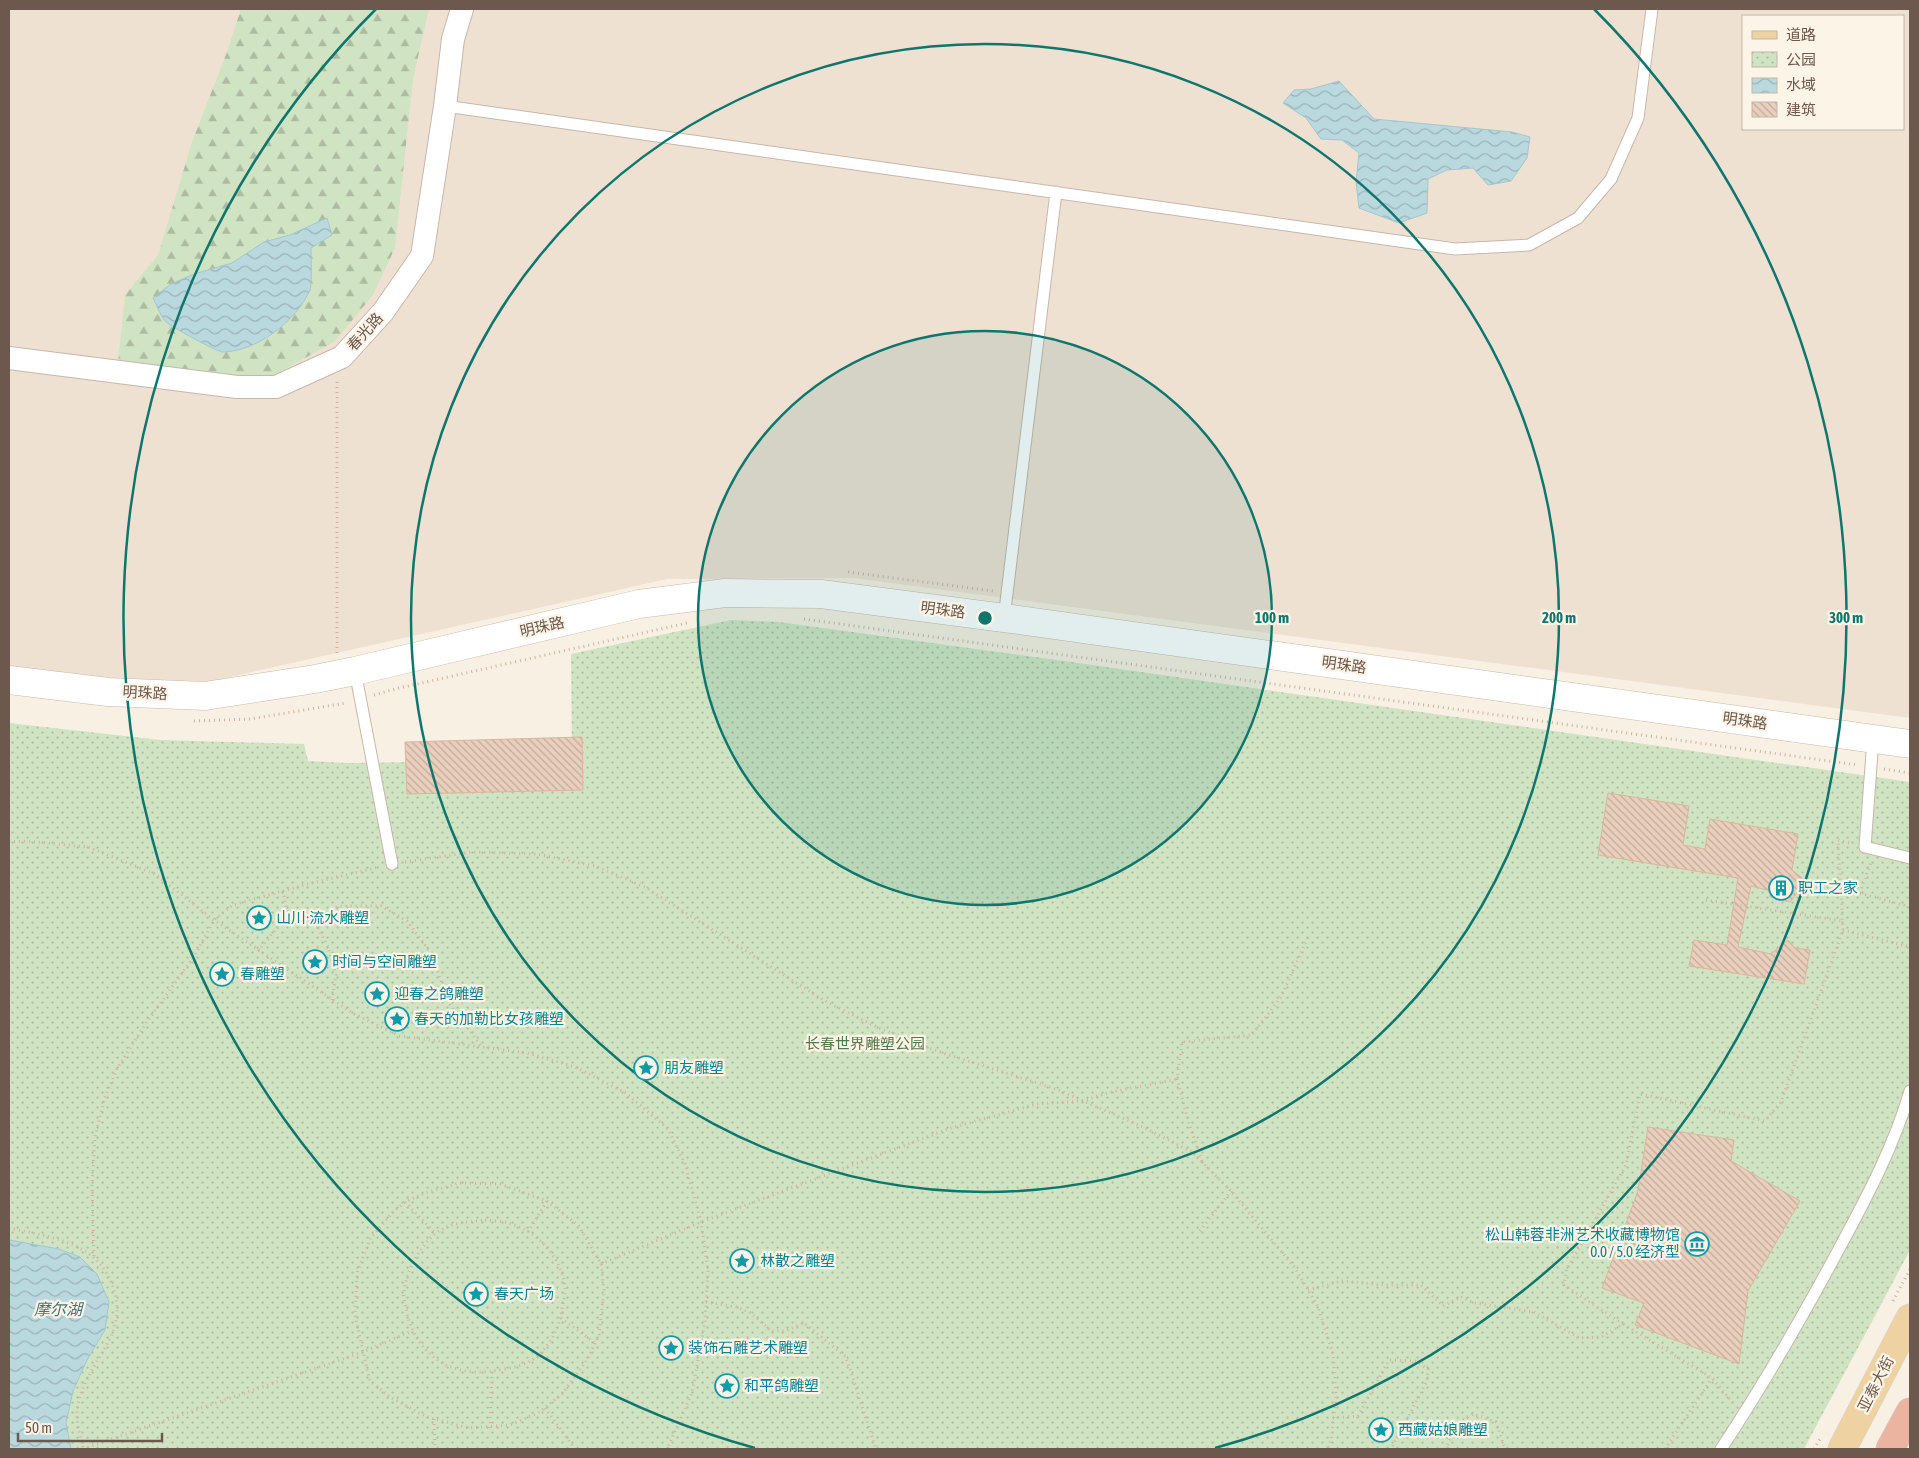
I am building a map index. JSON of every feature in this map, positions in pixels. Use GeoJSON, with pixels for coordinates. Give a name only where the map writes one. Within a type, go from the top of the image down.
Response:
{"type":"FeatureCollection","features":[{"type":"Feature","properties":{"kind":"highway"},"geometry":{"type":"LineString","coordinates":[[1890,1449],[1910,1412]]}},
{"type":"Feature","properties":{"kind":"main road","name":"亚泰大街"},"geometry":{"type":"LineString","coordinates":[[1842,1449],[1910,1318]]}},
{"type":"Feature","properties":{"kind":"street","name":"春光路"},"geometry":{"type":"LineString","coordinates":[[9,358],[237,387],[276,387],[342,356],[383,312],[422,256],[445,106],[453,39],[462,9]]}},
{"type":"Feature","properties":{"kind":"street","name":"明珠路"},"geometry":{"type":"LineString","coordinates":[[9,680],[108,692],[205,696],[315,679],[350,663],[639,604],[725,593],[821,594],[1005,605],[1910,744]]}},
{"type":"Feature","properties":{"kind":"lane"},"geometry":{"type":"LineString","coordinates":[[445,106],[1455,249],[1529,245],[1578,218],[1611,179],[1638,118],[1652,9]]}},
{"type":"Feature","properties":{"kind":"lane"},"geometry":{"type":"LineString","coordinates":[[1005,605],[1056,192]]}},
{"type":"Feature","properties":{"kind":"lane"},"geometry":{"type":"LineString","coordinates":[[350,663],[361,701],[392,864]]}},
{"type":"Feature","properties":{"kind":"lane"},"geometry":{"type":"LineString","coordinates":[[1873,739],[1870,848],[1910,858]]}},
{"type":"Feature","properties":{"kind":"lane"},"geometry":{"type":"LineString","coordinates":[[1721,1449],[1807,1309],[1874,1184],[1910,1096]]}},
{"type":"Feature","properties":{"kind":"path"},"geometry":{"type":"LineString","coordinates":[[337,359],[336,656],[350,663]]}},
{"type":"Feature","properties":{"kind":"path"},"geometry":{"type":"LineString","coordinates":[[844,572],[1005,605]]}},
{"type":"Feature","properties":{"kind":"path"},"geometry":{"type":"LineString","coordinates":[[798,618],[1910,773]]}},
{"type":"Feature","properties":{"kind":"path"},"geometry":{"type":"LineString","coordinates":[[192,721],[250,719],[361,701],[388,691],[690,622]]}},
{"type":"Feature","properties":{"kind":"path"},"geometry":{"type":"LineString","coordinates":[[1743,1415],[1712,1378],[1623,1324],[1564,1285],[1566,1271],[1626,1165],[1640,1094],[1765,1120],[1781,1102],[1843,930],[1838,840],[1870,848],[1860,893]]}},
{"type":"Feature","properties":{"kind":"path"},"geometry":{"type":"LineString","coordinates":[[9,842],[27,841],[88,847],[155,874],[214,920],[258,951],[354,1014],[400,1036],[527,1053],[575,1067],[626,1093],[668,1129],[685,1164],[701,1222],[708,1270],[705,1322],[692,1393],[667,1449]]}},
{"type":"Feature","properties":{"kind":"path"},"geometry":{"type":"LineString","coordinates":[[94,1256],[92,1186],[96,1137],[104,1097],[117,1069],[146,1023],[195,955],[214,920],[233,905],[392,864],[472,852],[537,854],[595,866],[646,887],[825,1001],[879,1028],[940,1052],[1056,1089],[1192,1152],[1231,1191],[1295,1268],[1318,1307],[1333,1354],[1336,1397],[1328,1449]]}},
{"type":"Feature","properties":{"kind":"path"},"geometry":{"type":"LineString","coordinates":[[1841,888],[1910,907]]}},
{"type":"Feature","properties":{"kind":"path"},"geometry":{"type":"LineString","coordinates":[[283,891],[288,915]]}},
{"type":"Feature","properties":{"kind":"path"},"geometry":{"type":"LineString","coordinates":[[1706,900],[1842,922]]}},
{"type":"Feature","properties":{"kind":"path"},"geometry":{"type":"LineString","coordinates":[[288,915],[314,920],[340,906],[381,906],[406,921],[431,954],[449,1003],[483,1048]]}},
{"type":"Feature","properties":{"kind":"path"},"geometry":{"type":"LineString","coordinates":[[258,951],[288,915]]}},
{"type":"Feature","properties":{"kind":"path"},"geometry":{"type":"LineString","coordinates":[[314,920],[328,947],[336,975],[332,1000]]}},
{"type":"Feature","properties":{"kind":"path"},"geometry":{"type":"LineString","coordinates":[[1843,930],[1910,947]]}},
{"type":"Feature","properties":{"kind":"path"},"geometry":{"type":"LineString","coordinates":[[1202,1163],[1177,1078],[1182,1042],[1252,1035],[1281,997],[1309,936]]}},
{"type":"Feature","properties":{"kind":"path"},"geometry":{"type":"LineString","coordinates":[[601,1264],[701,1222],[948,1129],[1037,1104],[1083,1101],[1107,1093],[1177,1078]]}},
{"type":"Feature","properties":{"kind":"path"},"geometry":{"type":"LineString","coordinates":[[460,1183],[500,1184],[547,1201],[579,1226],[601,1264],[604,1290],[599,1335],[587,1360],[562,1394],[538,1413],[510,1425],[490,1428],[469,1428],[427,1417],[390,1397],[370,1381],[355,1315],[357,1272],[370,1239],[392,1213],[405,1202],[424,1193],[460,1183]]}},
{"type":"Feature","properties":{"kind":"path"},"geometry":{"type":"LineString","coordinates":[[1200,1231],[1231,1191]]}},
{"type":"Feature","properties":{"kind":"path"},"geometry":{"type":"LineString","coordinates":[[528,1232],[547,1201]]}},
{"type":"Feature","properties":{"kind":"path"},"geometry":{"type":"LineString","coordinates":[[405,1202],[435,1233]]}},
{"type":"Feature","properties":{"kind":"path"},"geometry":{"type":"LineString","coordinates":[[485,1220],[509,1223],[528,1232],[545,1244],[561,1266],[565,1289],[561,1318],[552,1339],[531,1360],[502,1370],[476,1372],[451,1367],[431,1356],[415,1339],[407,1320],[403,1294],[411,1266],[423,1246],[435,1233],[458,1222],[485,1220]]}},
{"type":"Feature","properties":{"kind":"path"},"geometry":{"type":"LineString","coordinates":[[9,1228],[78,1246],[94,1256],[112,1282],[117,1302],[117,1323],[111,1338],[82,1390],[77,1415],[83,1449],[363,1352],[412,1331]]}},
{"type":"Feature","properties":{"kind":"path"},"geometry":{"type":"LineString","coordinates":[[1308,1290],[1342,1282],[1422,1285],[1443,1306],[1462,1297],[1474,1303],[1534,1312],[1579,1338],[1601,1337],[1623,1324]]}},
{"type":"Feature","properties":{"kind":"path"},"geometry":{"type":"LineString","coordinates":[[706,1302],[736,1307],[751,1313],[772,1331],[786,1332],[804,1323],[846,1357],[876,1449]]}},
{"type":"Feature","properties":{"kind":"path"},"geometry":{"type":"LineString","coordinates":[[561,1318],[595,1343]]}},
{"type":"Feature","properties":{"kind":"path"},"geometry":{"type":"LineString","coordinates":[[1333,1418],[1358,1416],[1389,1360],[1415,1361],[1428,1369],[1427,1381],[1391,1449]]}},
{"type":"Feature","properties":{"kind":"path"},"geometry":{"type":"LineString","coordinates":[[490,1428],[492,1371]]}},
{"type":"Feature","properties":{"kind":"path"},"geometry":{"type":"LineString","coordinates":[[1665,1449],[1712,1378]]}},
{"type":"Feature","properties":{"kind":"path"},"geometry":{"type":"LineString","coordinates":[[545,1408],[575,1449]]}},
{"type":"Feature","properties":{"kind":"path"},"geometry":{"type":"LineString","coordinates":[[1445,1449],[1460,1421],[1473,1414],[1496,1422],[1505,1449]]}},
{"type":"Feature","properties":{"kind":"path"},"geometry":{"type":"LineString","coordinates":[[434,1419],[435,1449]]}},
{"type":"Feature","properties":{"kind":"shaded area"},"geometry":{"type":"Polygon","coordinates":[[[9,9],[1910,9],[1910,718],[853,578],[667,579],[212,681],[103,681],[9,670],[9,9]]]}},
{"type":"Feature","properties":{"kind":"green space"},"geometry":{"type":"Polygon","coordinates":[[[241,9],[429,9],[413,79],[395,248],[373,295],[334,342],[269,378],[118,363],[125,295],[158,255],[192,142],[227,52],[241,9]]]}},
{"type":"Feature","properties":{"kind":"green space","name":"长春世界雕塑公园"},"geometry":{"type":"Polygon","coordinates":[[[731,620],[779,622],[1064,661],[1910,782],[1910,1250],[1804,1449],[9,1449],[9,723],[160,740],[304,744],[308,761],[347,763],[572,760],[571,654],[731,620]]]}},
{"type":"Feature","properties":{"kind":"water"},"geometry":{"type":"Polygon","coordinates":[[[1339,81],[1374,119],[1512,132],[1530,137],[1527,158],[1511,181],[1488,185],[1473,168],[1447,170],[1428,179],[1427,213],[1399,223],[1359,208],[1356,182],[1359,153],[1342,140],[1321,139],[1306,118],[1283,103],[1294,90],[1311,89],[1339,81]]]}},
{"type":"Feature","properties":{"kind":"water"},"geometry":{"type":"Polygon","coordinates":[[[327,218],[332,235],[311,248],[310,290],[304,302],[286,323],[262,340],[236,350],[223,352],[177,329],[162,317],[153,298],[171,284],[194,274],[232,263],[264,242],[290,235],[327,218]]]}},
{"type":"Feature","properties":{"kind":"water","name":"摩尔湖"},"geometry":{"type":"Polygon","coordinates":[[[9,1240],[59,1249],[80,1257],[97,1274],[109,1302],[105,1330],[87,1360],[73,1391],[66,1423],[71,1449],[9,1449],[9,1240]]]}},
{"type":"Feature","properties":{"kind":"building"},"geometry":{"type":"Polygon","coordinates":[[[582,737],[583,790],[407,794],[405,742],[582,737]]]}},
{"type":"Feature","properties":{"kind":"building","name":"职工之家"},"geometry":{"type":"Polygon","coordinates":[[[1608,793],[1689,806],[1683,845],[1705,849],[1710,819],[1798,834],[1792,870],[1806,881],[1790,902],[1770,897],[1771,891],[1751,886],[1738,947],[1771,954],[1788,940],[1795,948],[1810,950],[1804,984],[1689,966],[1694,940],[1727,945],[1738,878],[1598,855],[1608,793]]]}},
{"type":"Feature","properties":{"kind":"building","name":"松山韩蓉非洲艺术收藏博物馆 0.0 / 5.0 经济型"},"geometry":{"type":"Polygon","coordinates":[[[1648,1127],[1734,1140],[1731,1161],[1800,1201],[1748,1291],[1739,1364],[1635,1325],[1644,1303],[1602,1288],[1638,1191],[1648,1127]]]}},
{"type":"Feature","properties":{"kind":"place","name":"职工之家"},"geometry":{"type":"Point","coordinates":[1781,888]}},
{"type":"Feature","properties":{"kind":"place","name":"山川·流水雕塑"},"geometry":{"type":"Point","coordinates":[259,918]}},
{"type":"Feature","properties":{"kind":"place","name":"时间与空间雕塑"},"geometry":{"type":"Point","coordinates":[315,962]}},
{"type":"Feature","properties":{"kind":"place","name":"春雕塑"},"geometry":{"type":"Point","coordinates":[222,974]}},
{"type":"Feature","properties":{"kind":"place","name":"迎春之鸽雕塑"},"geometry":{"type":"Point","coordinates":[377,994]}},
{"type":"Feature","properties":{"kind":"place","name":"春天的加勒比女孩雕塑"},"geometry":{"type":"Point","coordinates":[397,1019]}},
{"type":"Feature","properties":{"kind":"place","name":"朋友雕塑"},"geometry":{"type":"Point","coordinates":[646,1068]}},
{"type":"Feature","properties":{"kind":"place","name":"松山韩蓉非洲艺术收藏博物馆 0.0 / 5.0 经济型"},"geometry":{"type":"Point","coordinates":[1697,1244]}},
{"type":"Feature","properties":{"kind":"place","name":"林散之雕塑"},"geometry":{"type":"Point","coordinates":[742,1261]}},
{"type":"Feature","properties":{"kind":"place","name":"春天广场"},"geometry":{"type":"Point","coordinates":[476,1294]}},
{"type":"Feature","properties":{"kind":"place","name":"装饰石雕艺术雕塑"},"geometry":{"type":"Point","coordinates":[671,1348]}},
{"type":"Feature","properties":{"kind":"place","name":"和平鸽雕塑"},"geometry":{"type":"Point","coordinates":[727,1386]}},
{"type":"Feature","properties":{"kind":"place","name":"西藏姑娘雕塑"},"geometry":{"type":"Point","coordinates":[1381,1430]}}]}
